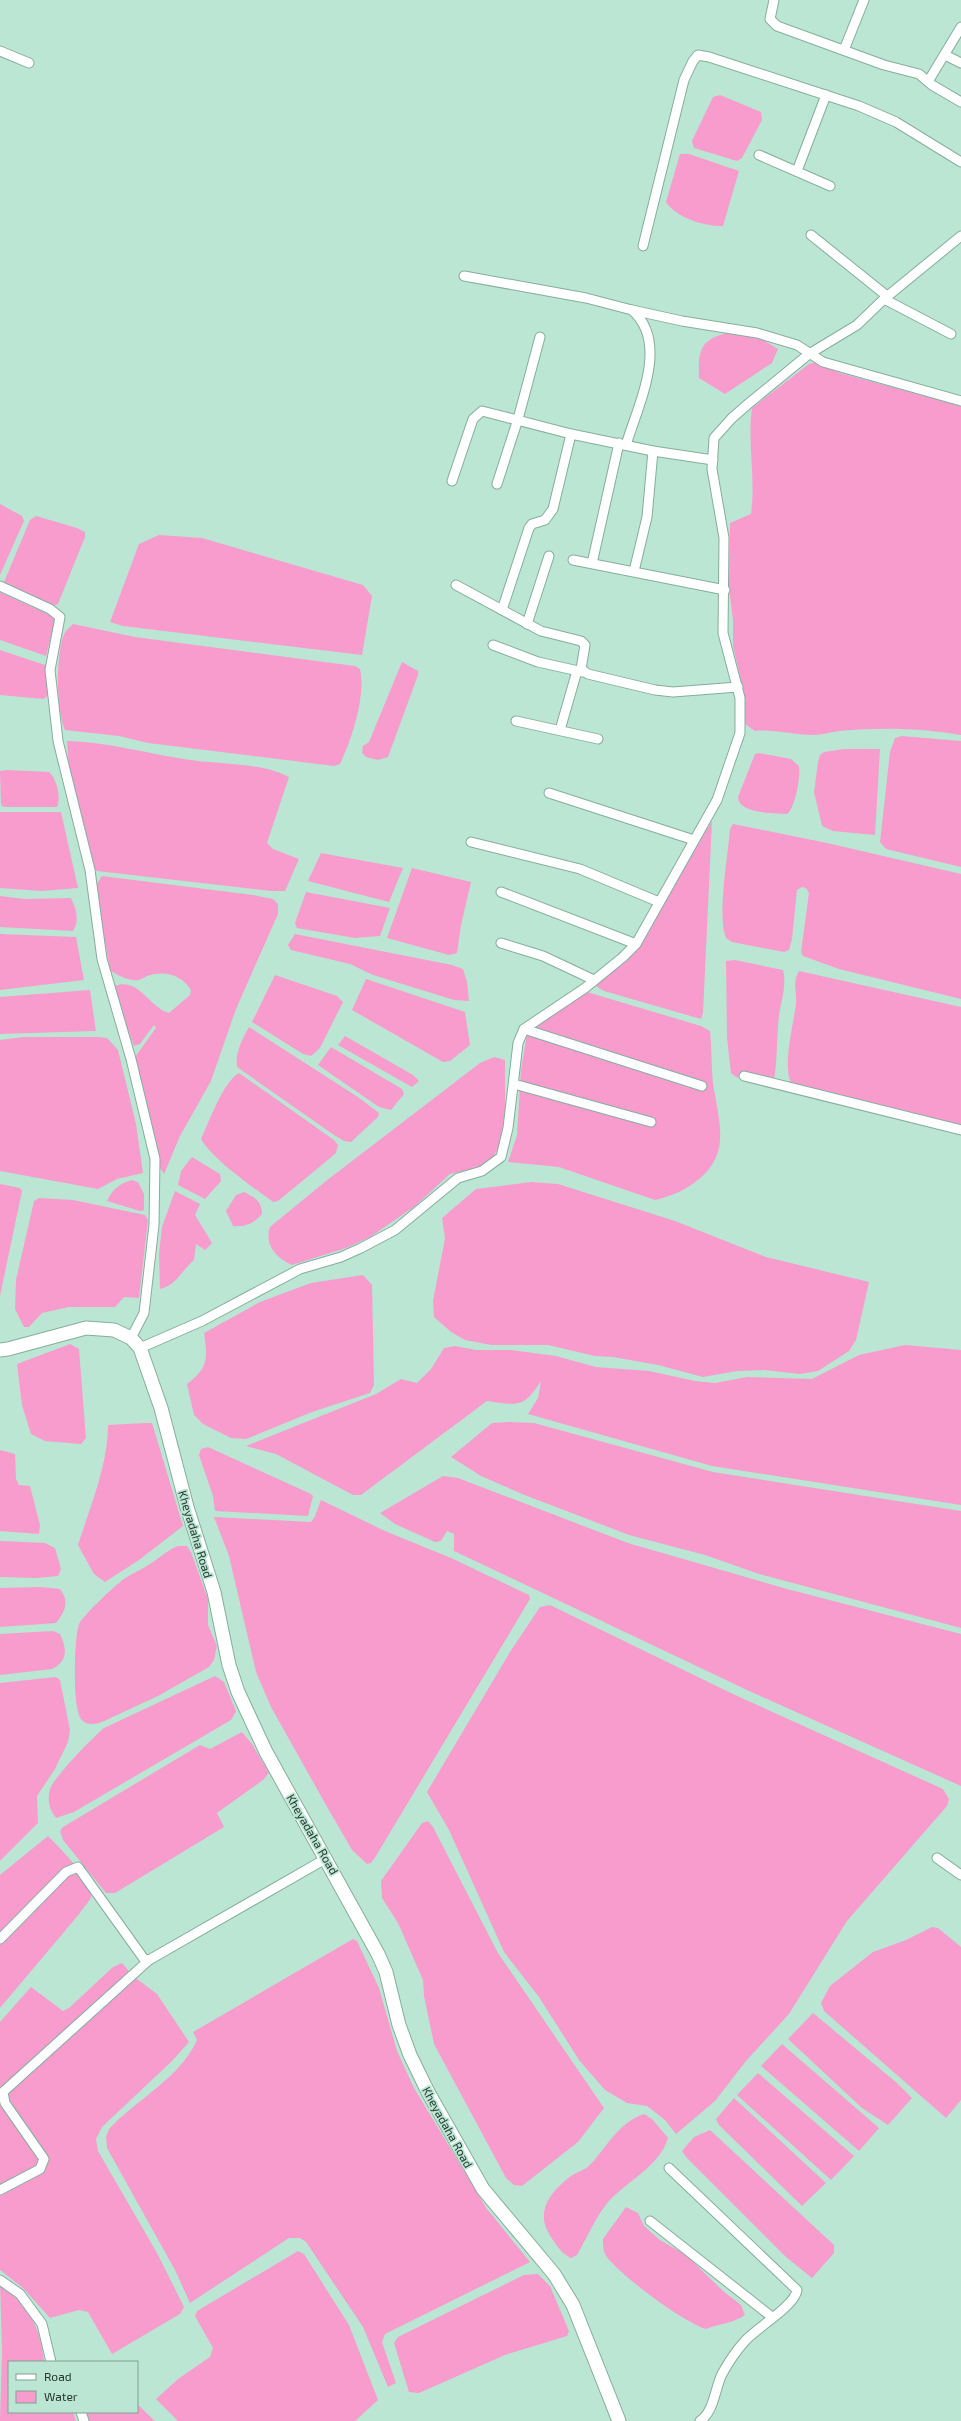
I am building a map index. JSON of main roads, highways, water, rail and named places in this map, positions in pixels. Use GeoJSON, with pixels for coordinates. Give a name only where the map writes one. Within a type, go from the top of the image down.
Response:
{"type":"FeatureCollection","features":[{"type":"Feature","properties":{"kind":"main road","name":"Kheyadaha Road"},"geometry":{"type":"LineString","coordinates":[[0,1350],[86,1328],[136,1330],[144,1346],[187,1507],[214,1592],[229,1665],[238,1692],[266,1752],[327,1858],[378,1954],[387,1977],[406,2043],[428,2092],[484,2189],[554,2274],[570,2300],[601,2372],[619,2421]]}},
{"type":"Feature","properties":{"kind":"water"},"geometry":{"type":"Polygon","coordinates":[[[720,95],[761,112],[762,120],[742,158],[737,161],[694,148],[692,141],[713,97],[720,95]]]}},
{"type":"Feature","properties":{"kind":"water"},"geometry":{"type":"Polygon","coordinates":[[[680,154],[689,154],[739,171],[723,226],[699,223],[691,220],[671,208],[666,202],[680,154]]]}},
{"type":"Feature","properties":{"kind":"water"},"geometry":{"type":"Polygon","coordinates":[[[727,333],[760,338],[778,349],[772,363],[725,394],[699,378],[699,361],[702,348],[706,343],[711,339],[727,333]]]}},
{"type":"Feature","properties":{"kind":"water"},"geometry":{"type":"Polygon","coordinates":[[[816,362],[840,373],[961,406],[961,735],[931,731],[885,729],[836,731],[816,735],[806,735],[755,731],[745,724],[744,694],[733,646],[733,620],[729,588],[730,523],[751,514],[753,487],[750,434],[752,408],[809,364],[816,362]]]}},
{"type":"Feature","properties":{"kind":"water"},"geometry":{"type":"Polygon","coordinates":[[[0,504],[22,516],[24,521],[0,575],[0,504]]]}},
{"type":"Feature","properties":{"kind":"water"},"geometry":{"type":"Polygon","coordinates":[[[36,516],[77,528],[85,532],[85,537],[58,604],[51,607],[8,587],[4,582],[30,520],[36,516]]]}},
{"type":"Feature","properties":{"kind":"water"},"geometry":{"type":"Polygon","coordinates":[[[159,535],[202,538],[363,585],[372,596],[362,655],[123,626],[110,622],[139,544],[159,535]]]}},
{"type":"Feature","properties":{"kind":"water"},"geometry":{"type":"Polygon","coordinates":[[[0,592],[52,616],[55,622],[46,656],[0,640],[0,592]]]}},
{"type":"Feature","properties":{"kind":"water"},"geometry":{"type":"Polygon","coordinates":[[[73,624],[135,637],[355,666],[360,669],[361,692],[357,717],[340,764],[334,766],[148,743],[119,736],[65,730],[60,710],[58,670],[59,657],[64,635],[73,624]]]}},
{"type":"Feature","properties":{"kind":"water"},"geometry":{"type":"Polygon","coordinates":[[[0,650],[48,666],[48,695],[44,699],[0,695],[0,650]]]}},
{"type":"Feature","properties":{"kind":"water"},"geometry":{"type":"Polygon","coordinates":[[[402,662],[418,671],[418,675],[388,757],[378,760],[366,757],[362,753],[363,746],[369,742],[402,662]]]}},
{"type":"Feature","properties":{"kind":"water"},"geometry":{"type":"Polygon","coordinates":[[[902,736],[961,741],[961,867],[886,849],[880,842],[890,752],[895,738],[902,736]]]}},
{"type":"Feature","properties":{"kind":"water"},"geometry":{"type":"Polygon","coordinates":[[[67,741],[113,746],[175,758],[255,767],[279,772],[289,777],[267,843],[273,849],[299,859],[285,891],[271,891],[97,871],[92,866],[69,771],[67,741]]]}},
{"type":"Feature","properties":{"kind":"water"},"geometry":{"type":"Polygon","coordinates":[[[844,749],[880,749],[875,835],[833,831],[822,826],[814,792],[820,755],[824,752],[844,749]]]}},
{"type":"Feature","properties":{"kind":"water"},"geometry":{"type":"Polygon","coordinates":[[[759,753],[791,759],[799,766],[797,792],[793,806],[787,814],[758,812],[744,807],[740,803],[738,797],[755,754],[759,753]]]}},
{"type":"Feature","properties":{"kind":"water"},"geometry":{"type":"Polygon","coordinates":[[[0,771],[49,772],[52,775],[58,789],[59,799],[57,807],[4,807],[1,805],[0,771]]]}},
{"type":"Feature","properties":{"kind":"water"},"geometry":{"type":"Polygon","coordinates":[[[0,812],[61,812],[78,888],[42,891],[0,888],[0,812]]]}},
{"type":"Feature","properties":{"kind":"water"},"geometry":{"type":"Polygon","coordinates":[[[712,821],[703,1013],[701,1019],[604,991],[597,987],[596,983],[613,967],[645,929],[674,885],[712,821]]]}},
{"type":"Feature","properties":{"kind":"water"},"geometry":{"type":"Polygon","coordinates":[[[733,824],[827,843],[961,874],[961,999],[839,969],[803,956],[801,952],[809,893],[806,888],[802,887],[797,890],[792,939],[789,950],[784,952],[732,942],[726,938],[723,901],[730,829],[733,824]]]}},
{"type":"Feature","properties":{"kind":"water"},"geometry":{"type":"Polygon","coordinates":[[[321,853],[403,868],[389,902],[308,881],[321,853]]]}},
{"type":"Feature","properties":{"kind":"water"},"geometry":{"type":"Polygon","coordinates":[[[412,868],[471,882],[461,925],[457,953],[449,955],[387,938],[412,868]]]}},
{"type":"Feature","properties":{"kind":"water"},"geometry":{"type":"Polygon","coordinates":[[[102,876],[253,895],[273,899],[278,904],[278,914],[236,1009],[211,1081],[180,1136],[164,1174],[157,1163],[135,1057],[156,1028],[154,1025],[140,1044],[134,1046],[116,1000],[114,986],[123,984],[138,989],[162,1010],[169,1013],[190,995],[191,990],[178,977],[172,975],[153,974],[139,980],[132,980],[124,978],[110,970],[95,886],[102,876]]]}},
{"type":"Feature","properties":{"kind":"water"},"geometry":{"type":"Polygon","coordinates":[[[306,892],[390,908],[380,936],[355,938],[297,928],[295,923],[306,892]]]}},
{"type":"Feature","properties":{"kind":"water"},"geometry":{"type":"Polygon","coordinates":[[[0,896],[25,899],[71,898],[77,919],[75,927],[73,931],[0,927],[0,896]]]}},
{"type":"Feature","properties":{"kind":"water"},"geometry":{"type":"Polygon","coordinates":[[[0,934],[76,937],[84,980],[0,990],[0,934]]]}},
{"type":"Feature","properties":{"kind":"water"},"geometry":{"type":"Polygon","coordinates":[[[295,934],[452,965],[463,969],[467,982],[469,1001],[454,1000],[373,975],[350,964],[291,950],[288,945],[295,934]]]}},
{"type":"Feature","properties":{"kind":"water"},"geometry":{"type":"Polygon","coordinates":[[[735,960],[783,970],[784,987],[779,1016],[776,1068],[773,1085],[736,1077],[731,1073],[727,1038],[726,961],[735,960]]]}},
{"type":"Feature","properties":{"kind":"water"},"geometry":{"type":"Polygon","coordinates":[[[799,971],[961,1007],[961,1130],[794,1088],[790,1080],[788,1059],[796,1003],[796,979],[799,971]]]}},
{"type":"Feature","properties":{"kind":"water"},"geometry":{"type":"Polygon","coordinates":[[[275,975],[337,996],[343,1002],[320,1048],[311,1056],[303,1054],[252,1022],[275,975]]]}},
{"type":"Feature","properties":{"kind":"water"},"geometry":{"type":"Polygon","coordinates":[[[366,979],[465,1012],[470,1045],[450,1061],[443,1062],[352,1010],[366,979]]]}},
{"type":"Feature","properties":{"kind":"water"},"geometry":{"type":"Polygon","coordinates":[[[90,990],[96,1031],[0,1034],[0,997],[90,990]]]}},
{"type":"Feature","properties":{"kind":"water"},"geometry":{"type":"Polygon","coordinates":[[[587,992],[701,1026],[710,1031],[713,1083],[720,1134],[716,1158],[709,1169],[694,1183],[667,1197],[655,1200],[559,1167],[508,1162],[517,1135],[521,1070],[527,1034],[580,994],[587,992]]]}},
{"type":"Feature","properties":{"kind":"water"},"geometry":{"type":"Polygon","coordinates":[[[249,1027],[358,1097],[379,1113],[378,1117],[351,1142],[344,1141],[334,1135],[237,1067],[238,1051],[249,1027]]]}},
{"type":"Feature","properties":{"kind":"water"},"geometry":{"type":"Polygon","coordinates":[[[345,1036],[413,1075],[419,1081],[412,1087],[338,1045],[345,1036]]]}},
{"type":"Feature","properties":{"kind":"water"},"geometry":{"type":"Polygon","coordinates":[[[23,1037],[107,1038],[118,1050],[136,1124],[143,1173],[117,1179],[98,1189],[0,1171],[0,1040],[23,1037]]]}},
{"type":"Feature","properties":{"kind":"water"},"geometry":{"type":"Polygon","coordinates":[[[331,1047],[402,1089],[404,1094],[391,1110],[379,1107],[318,1065],[331,1047]]]}},
{"type":"Feature","properties":{"kind":"water"},"geometry":{"type":"Polygon","coordinates":[[[494,1057],[505,1060],[505,1113],[499,1147],[490,1162],[476,1168],[450,1174],[414,1207],[370,1237],[346,1248],[292,1265],[276,1254],[270,1245],[270,1227],[326,1181],[480,1063],[494,1057]]]}},
{"type":"Feature","properties":{"kind":"water"},"geometry":{"type":"Polygon","coordinates":[[[239,1073],[334,1140],[338,1145],[336,1153],[278,1201],[273,1202],[234,1173],[214,1156],[201,1139],[222,1093],[227,1085],[239,1073]]]}},
{"type":"Feature","properties":{"kind":"water"},"geometry":{"type":"Polygon","coordinates":[[[192,1157],[220,1174],[221,1181],[205,1199],[178,1185],[181,1171],[192,1157]]]}},
{"type":"Feature","properties":{"kind":"water"},"geometry":{"type":"Polygon","coordinates":[[[132,1180],[138,1182],[144,1194],[144,1210],[140,1211],[107,1201],[111,1193],[117,1187],[132,1180]]]}},
{"type":"Feature","properties":{"kind":"water"},"geometry":{"type":"Polygon","coordinates":[[[531,1182],[558,1184],[675,1221],[766,1257],[869,1282],[856,1340],[849,1351],[818,1371],[800,1374],[764,1370],[737,1371],[703,1377],[658,1365],[613,1357],[595,1356],[548,1345],[491,1345],[465,1340],[451,1332],[434,1317],[433,1301],[445,1238],[442,1218],[476,1189],[531,1182]]]}},
{"type":"Feature","properties":{"kind":"water"},"geometry":{"type":"Polygon","coordinates":[[[0,1184],[20,1188],[22,1191],[0,1296],[0,1184]]]}},
{"type":"Feature","properties":{"kind":"water"},"geometry":{"type":"Polygon","coordinates":[[[175,1191],[200,1204],[195,1215],[212,1243],[205,1250],[196,1244],[194,1260],[175,1281],[160,1289],[159,1254],[162,1227],[175,1191]]]}},
{"type":"Feature","properties":{"kind":"water"},"geometry":{"type":"Polygon","coordinates":[[[244,1192],[257,1200],[261,1206],[262,1214],[249,1224],[233,1226],[226,1211],[236,1195],[244,1192]]]}},
{"type":"Feature","properties":{"kind":"water"},"geometry":{"type":"Polygon","coordinates":[[[39,1198],[73,1200],[145,1215],[148,1220],[139,1298],[124,1297],[115,1307],[69,1307],[42,1313],[29,1327],[24,1327],[15,1309],[16,1280],[34,1201],[39,1198]]]}},
{"type":"Feature","properties":{"kind":"water"},"geometry":{"type":"Polygon","coordinates":[[[363,1275],[372,1285],[374,1385],[370,1393],[312,1412],[246,1439],[231,1438],[203,1424],[194,1415],[187,1384],[199,1373],[205,1362],[206,1350],[204,1333],[260,1302],[311,1283],[363,1275]]]}},
{"type":"Feature","properties":{"kind":"water"},"geometry":{"type":"Polygon","coordinates":[[[70,1344],[79,1349],[86,1438],[81,1444],[45,1441],[31,1434],[22,1405],[17,1364],[70,1344]]]}},
{"type":"Feature","properties":{"kind":"water"},"geometry":{"type":"Polygon","coordinates":[[[905,1345],[961,1350],[961,1505],[712,1466],[528,1414],[538,1398],[541,1381],[535,1390],[524,1401],[519,1403],[506,1404],[487,1401],[361,1495],[353,1495],[276,1454],[246,1446],[376,1394],[401,1379],[417,1383],[431,1369],[444,1348],[455,1346],[476,1350],[511,1350],[556,1356],[596,1367],[649,1371],[695,1381],[715,1383],[747,1377],[812,1379],[859,1355],[905,1345]]]}},
{"type":"Feature","properties":{"kind":"water"},"geometry":{"type":"Polygon","coordinates":[[[152,1423],[183,1526],[139,1560],[105,1582],[94,1574],[78,1545],[102,1471],[108,1425],[152,1423]]]}},
{"type":"Feature","properties":{"kind":"water"},"geometry":{"type":"Polygon","coordinates":[[[492,1423],[534,1423],[713,1472],[961,1511],[961,1628],[759,1574],[705,1555],[629,1535],[522,1494],[481,1476],[451,1457],[492,1423]]]}},
{"type":"Feature","properties":{"kind":"water"},"geometry":{"type":"Polygon","coordinates":[[[208,1447],[311,1494],[313,1496],[308,1516],[215,1511],[213,1496],[199,1455],[201,1449],[208,1447]]]}},
{"type":"Feature","properties":{"kind":"water"},"geometry":{"type":"Polygon","coordinates":[[[0,1450],[15,1454],[16,1479],[19,1485],[30,1486],[40,1525],[39,1534],[0,1531],[0,1450]]]}},
{"type":"Feature","properties":{"kind":"water"},"geometry":{"type":"Polygon","coordinates":[[[443,1476],[458,1478],[628,1543],[787,1589],[961,1634],[961,1786],[747,1690],[454,1551],[454,1534],[447,1531],[441,1541],[435,1542],[395,1524],[380,1513],[443,1476]]]}},
{"type":"Feature","properties":{"kind":"water"},"geometry":{"type":"Polygon","coordinates":[[[321,1500],[385,1531],[451,1558],[529,1595],[530,1599],[376,1856],[371,1863],[367,1864],[352,1850],[271,1707],[256,1672],[229,1556],[214,1517],[311,1522],[321,1500]]]}},
{"type":"Feature","properties":{"kind":"water"},"geometry":{"type":"Polygon","coordinates":[[[0,1541],[45,1543],[55,1548],[61,1569],[58,1576],[37,1578],[0,1577],[0,1541]]]}},
{"type":"Feature","properties":{"kind":"water"},"geometry":{"type":"Polygon","coordinates":[[[178,1546],[187,1546],[191,1552],[208,1599],[208,1625],[217,1646],[214,1660],[209,1667],[158,1696],[102,1722],[92,1724],[84,1722],[79,1714],[75,1689],[77,1632],[81,1620],[97,1603],[123,1580],[178,1546]]]}},
{"type":"Feature","properties":{"kind":"water"},"geometry":{"type":"Polygon","coordinates":[[[40,1587],[60,1589],[65,1598],[66,1602],[64,1610],[56,1623],[0,1627],[0,1588],[40,1587]]]}},
{"type":"Feature","properties":{"kind":"water"},"geometry":{"type":"Polygon","coordinates":[[[550,1605],[735,1695],[943,1789],[949,1799],[947,1806],[847,1921],[789,2014],[746,2061],[715,2101],[676,2134],[665,2120],[647,2106],[627,2103],[605,2090],[579,2060],[539,1997],[504,1952],[449,1830],[427,1792],[510,1652],[540,1607],[550,1605]]]}},
{"type":"Feature","properties":{"kind":"water"},"geometry":{"type":"Polygon","coordinates":[[[53,1631],[60,1634],[65,1650],[65,1654],[61,1662],[57,1666],[52,1669],[0,1675],[0,1634],[53,1631]]]}},
{"type":"Feature","properties":{"kind":"water"},"geometry":{"type":"Polygon","coordinates":[[[215,1676],[224,1682],[236,1711],[231,1720],[74,1812],[56,1818],[49,1804],[50,1789],[53,1783],[83,1748],[104,1728],[215,1676]]]}},
{"type":"Feature","properties":{"kind":"water"},"geometry":{"type":"Polygon","coordinates":[[[56,1677],[60,1680],[70,1730],[68,1742],[55,1769],[37,1796],[38,1823],[0,1861],[0,1683],[56,1677]]]}},
{"type":"Feature","properties":{"kind":"water"},"geometry":{"type":"Polygon","coordinates":[[[242,1732],[252,1744],[269,1773],[263,1780],[217,1813],[224,1827],[115,1893],[106,1893],[63,1840],[60,1831],[63,1827],[200,1745],[210,1749],[242,1732]]]}},
{"type":"Feature","properties":{"kind":"water"},"geometry":{"type":"Polygon","coordinates":[[[428,1821],[433,1827],[498,1953],[604,2108],[578,2142],[522,2186],[514,2185],[506,2178],[434,2044],[424,1996],[423,1980],[398,1923],[382,1898],[381,1881],[422,1823],[428,1821]]]}},
{"type":"Feature","properties":{"kind":"water"},"geometry":{"type":"Polygon","coordinates":[[[48,1836],[82,1874],[91,1891],[91,1897],[80,1913],[0,2008],[0,1875],[48,1836]]]}},
{"type":"Feature","properties":{"kind":"water"},"geometry":{"type":"Polygon","coordinates":[[[932,1927],[938,1928],[961,1947],[961,2100],[946,2118],[824,2011],[821,2003],[830,1986],[873,1952],[906,1940],[932,1927]]]}},
{"type":"Feature","properties":{"kind":"water"},"geometry":{"type":"Polygon","coordinates":[[[353,1939],[357,1941],[379,1988],[397,2051],[414,2088],[487,2209],[530,2262],[385,2334],[382,2342],[396,2383],[388,2387],[363,2327],[306,2242],[300,2238],[289,2238],[190,2303],[175,2270],[107,2148],[106,2137],[109,2129],[120,2118],[157,2088],[180,2066],[197,2040],[193,2032],[353,1939]]]}},
{"type":"Feature","properties":{"kind":"water"},"geometry":{"type":"Polygon","coordinates":[[[122,1963],[133,1976],[157,1994],[189,2042],[172,2061],[102,2127],[96,2139],[98,2151],[157,2253],[184,2307],[180,2314],[112,2354],[88,2312],[79,2310],[50,2318],[23,2288],[0,2270],[0,2022],[31,1987],[63,2011],[69,2008],[113,1967],[122,1963]]]}},
{"type":"Feature","properties":{"kind":"water"},"geometry":{"type":"Polygon","coordinates":[[[813,2013],[897,2083],[912,2098],[888,2125],[862,2108],[788,2039],[813,2013]]]}},
{"type":"Feature","properties":{"kind":"water"},"geometry":{"type":"Polygon","coordinates":[[[782,2044],[879,2128],[859,2151],[761,2066],[782,2044]]]}},
{"type":"Feature","properties":{"kind":"water"},"geometry":{"type":"Polygon","coordinates":[[[758,2073],[854,2156],[831,2180],[737,2095],[758,2073]]]}},
{"type":"Feature","properties":{"kind":"water"},"geometry":{"type":"Polygon","coordinates":[[[734,2098],[826,2183],[802,2206],[719,2125],[716,2119],[734,2098]]]}},
{"type":"Feature","properties":{"kind":"water"},"geometry":{"type":"Polygon","coordinates":[[[644,2114],[652,2119],[668,2138],[664,2148],[651,2165],[608,2202],[595,2221],[577,2255],[571,2258],[560,2249],[546,2228],[544,2211],[547,2203],[563,2182],[590,2165],[620,2129],[635,2118],[644,2114]]]}},
{"type":"Feature","properties":{"kind":"water"},"geometry":{"type":"Polygon","coordinates":[[[710,2130],[834,2245],[834,2253],[812,2278],[786,2257],[686,2157],[682,2151],[694,2137],[710,2130]]]}},
{"type":"Feature","properties":{"kind":"water"},"geometry":{"type":"Polygon","coordinates":[[[626,2207],[638,2213],[644,2226],[660,2240],[686,2255],[723,2291],[741,2305],[745,2315],[736,2320],[706,2329],[696,2325],[653,2298],[625,2275],[606,2255],[603,2239],[626,2207]]]}},
{"type":"Feature","properties":{"kind":"water"},"geometry":{"type":"Polygon","coordinates":[[[298,2251],[304,2254],[349,2325],[378,2400],[355,2421],[178,2421],[156,2399],[178,2379],[210,2357],[213,2348],[195,2316],[197,2311],[298,2251]]]}},
{"type":"Feature","properties":{"kind":"water"},"geometry":{"type":"Polygon","coordinates":[[[538,2274],[550,2286],[569,2331],[567,2336],[505,2355],[419,2393],[409,2392],[394,2343],[398,2337],[524,2275],[538,2274]]]}},
{"type":"Feature","properties":{"kind":"water"},"geometry":{"type":"Polygon","coordinates":[[[0,2282],[18,2300],[31,2317],[39,2337],[44,2361],[8,2361],[8,2413],[73,2413],[76,2421],[0,2421],[2,2352],[0,2282]]]}},
{"type":"Feature","properties":{"kind":"water"},"geometry":{"type":"Polygon","coordinates":[[[138,2405],[155,2421],[87,2421],[85,2413],[138,2413],[138,2405]]]}}]}
